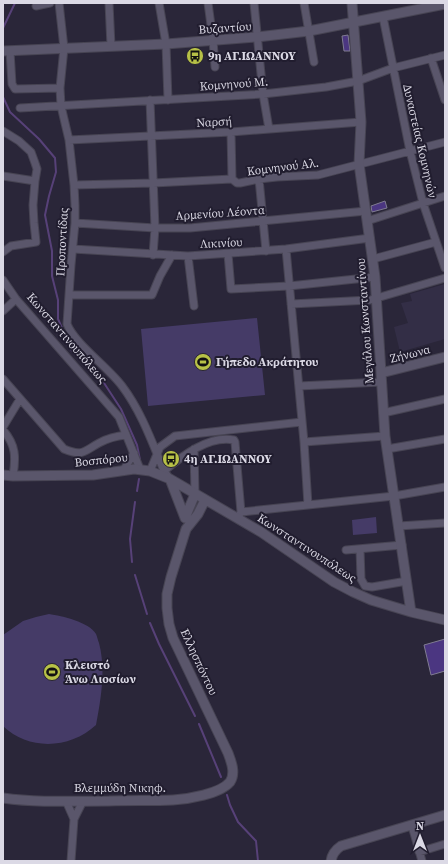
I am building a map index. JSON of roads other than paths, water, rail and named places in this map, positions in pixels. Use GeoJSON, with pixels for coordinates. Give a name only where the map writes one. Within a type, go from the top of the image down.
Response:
{"type":"FeatureCollection","features":[{"type":"Feature","properties":{"kind":"street"},"geometry":{"type":"LineString","coordinates":[[36,6],[50,3]]}},
{"type":"Feature","properties":{"kind":"street","name":"Προποντίδας"},"geometry":{"type":"LineString","coordinates":[[59,3],[64,48],[60,88],[61,106],[69,140],[74,185],[75,223],[67,318],[69,330],[122,385],[136,406],[164,471],[170,479]]}},
{"type":"Feature","properties":{"kind":"street"},"geometry":{"type":"LineString","coordinates":[[109,3],[111,46]]}},
{"type":"Feature","properties":{"kind":"street"},"geometry":{"type":"LineString","coordinates":[[159,3],[166,44],[168,100]]}},
{"type":"Feature","properties":{"kind":"street"},"geometry":{"type":"LineString","coordinates":[[208,3],[213,40],[214,67]]}},
{"type":"Feature","properties":{"kind":"street"},"geometry":{"type":"LineString","coordinates":[[254,3],[269,129]]}},
{"type":"Feature","properties":{"kind":"street"},"geometry":{"type":"LineString","coordinates":[[304,3],[314,62]]}},
{"type":"Feature","properties":{"kind":"street","name":"Μεγάλου Κωνσταντίνου"},"geometry":{"type":"LineString","coordinates":[[352,3],[361,122],[359,164],[375,277],[385,436],[411,612]]}},
{"type":"Feature","properties":{"kind":"street","name":"Βυζαντίου"},"geometry":{"type":"LineString","coordinates":[[6,51],[166,44],[257,38],[309,31],[445,4]]}},
{"type":"Feature","properties":{"kind":"street","name":"Δυναστείας Κομνηνών"},"geometry":{"type":"LineString","coordinates":[[383,17],[410,151],[423,203],[436,242],[443,254],[445,268]]}},
{"type":"Feature","properties":{"kind":"street"},"geometry":{"type":"LineString","coordinates":[[6,51],[12,84],[15,89],[60,88]]}},
{"type":"Feature","properties":{"kind":"street","name":"Κομνηνού Μ."},"geometry":{"type":"LineString","coordinates":[[20,108],[264,94],[326,87],[358,81],[393,68],[445,54]]}},
{"type":"Feature","properties":{"kind":"street"},"geometry":{"type":"LineString","coordinates":[[431,58],[445,100]]}},
{"type":"Feature","properties":{"kind":"street"},"geometry":{"type":"LineString","coordinates":[[150,100],[155,228],[153,255]]}},
{"type":"Feature","properties":{"kind":"street","name":"Ναρσή"},"geometry":{"type":"LineString","coordinates":[[69,140],[231,132],[361,122]]}},
{"type":"Feature","properties":{"kind":"street"},"geometry":{"type":"LineString","coordinates":[[3,131],[19,141],[31,152],[37,169],[35,181],[34,223],[36,242],[11,246],[3,252]]}},
{"type":"Feature","properties":{"kind":"street"},"geometry":{"type":"LineString","coordinates":[[231,132],[232,179]]}},
{"type":"Feature","properties":{"kind":"street","name":"Κομνηνού Αλ."},"geometry":{"type":"LineString","coordinates":[[74,185],[232,179],[240,184],[259,179],[318,175],[445,142]]}},
{"type":"Feature","properties":{"kind":"street"},"geometry":{"type":"LineString","coordinates":[[3,176],[35,181]]}},
{"type":"Feature","properties":{"kind":"street"},"geometry":{"type":"LineString","coordinates":[[259,179],[266,251]]}},
{"type":"Feature","properties":{"kind":"street"},"geometry":{"type":"LineString","coordinates":[[367,221],[445,196]]}},
{"type":"Feature","properties":{"kind":"street","name":"Αρμενίου Λέοντα"},"geometry":{"type":"LineString","coordinates":[[75,223],[155,228],[190,228],[366,211]]}},
{"type":"Feature","properties":{"kind":"street","name":"Λικινίου"},"geometry":{"type":"LineString","coordinates":[[73,249],[188,256],[266,251],[370,238]]}},
{"type":"Feature","properties":{"kind":"street"},"geometry":{"type":"LineString","coordinates":[[373,259],[436,242]]}},
{"type":"Feature","properties":{"kind":"street"},"geometry":{"type":"LineString","coordinates":[[286,249],[304,442],[308,505]]}},
{"type":"Feature","properties":{"kind":"street"},"geometry":{"type":"LineString","coordinates":[[228,254],[231,289],[289,286],[375,277]]}},
{"type":"Feature","properties":{"kind":"street"},"geometry":{"type":"LineString","coordinates":[[69,295],[152,295],[160,276],[172,255]]}},
{"type":"Feature","properties":{"kind":"street"},"geometry":{"type":"LineString","coordinates":[[188,256],[194,306]]}},
{"type":"Feature","properties":{"kind":"street"},"geometry":{"type":"LineString","coordinates":[[291,304],[367,300],[445,278]]}},
{"type":"Feature","properties":{"kind":"street","name":"Κωνσταντινουπόλεως"},"geometry":{"type":"LineString","coordinates":[[3,280],[16,299],[119,417],[140,469]]}},
{"type":"Feature","properties":{"kind":"street"},"geometry":{"type":"LineString","coordinates":[[3,311],[16,299]]}},
{"type":"Feature","properties":{"kind":"street","name":"Ζήνωνα"},"geometry":{"type":"LineString","coordinates":[[381,378],[445,357]]}},
{"type":"Feature","properties":{"kind":"street"},"geometry":{"type":"LineString","coordinates":[[299,386],[381,378]]}},
{"type":"Feature","properties":{"kind":"street"},"geometry":{"type":"LineString","coordinates":[[3,379],[64,449],[72,452],[84,452],[106,440],[116,436],[126,435]]}},
{"type":"Feature","properties":{"kind":"street"},"geometry":{"type":"LineString","coordinates":[[3,427],[20,399]]}},
{"type":"Feature","properties":{"kind":"street"},"geometry":{"type":"LineString","coordinates":[[383,413],[445,400]]}},
{"type":"Feature","properties":{"kind":"street"},"geometry":{"type":"LineString","coordinates":[[150,471],[160,447],[181,434],[302,422]]}},
{"type":"Feature","properties":{"kind":"street"},"geometry":{"type":"LineString","coordinates":[[3,430],[14,448],[15,465],[6,476]]}},
{"type":"Feature","properties":{"kind":"street"},"geometry":{"type":"LineString","coordinates":[[304,442],[385,436]]}},
{"type":"Feature","properties":{"kind":"street"},"geometry":{"type":"LineString","coordinates":[[387,449],[445,439]]}},
{"type":"Feature","properties":{"kind":"street"},"geometry":{"type":"LineString","coordinates":[[164,471],[194,449],[212,442],[234,440],[236,442],[239,515],[308,505],[394,496],[445,487]]}},
{"type":"Feature","properties":{"kind":"street"},"geometry":{"type":"LineString","coordinates":[[194,449],[195,494]]}},
{"type":"Feature","properties":{"kind":"street"},"geometry":{"type":"LineString","coordinates":[[123,471],[134,453]]}},
{"type":"Feature","properties":{"kind":"street","name":"Βοσπόρου"},"geometry":{"type":"LineString","coordinates":[[6,476],[93,475],[140,469],[150,471],[170,479],[195,494]]}},
{"type":"Feature","properties":{"kind":"street"},"geometry":{"type":"LineString","coordinates":[[170,479],[185,518]]}},
{"type":"Feature","properties":{"kind":"street","name":"Κωνσταντινουπόλεως"},"geometry":{"type":"LineString","coordinates":[[195,494],[239,515],[261,532],[334,582],[371,600],[445,620]]}},
{"type":"Feature","properties":{"kind":"street","name":"Ελλησπόντου"},"geometry":{"type":"LineString","coordinates":[[186,529],[185,518],[195,494]]}},
{"type":"Feature","properties":{"kind":"street","name":"Ελλησπόντου"},"geometry":{"type":"LineString","coordinates":[[205,500],[198,514],[186,529],[170,577],[167,594],[167,608],[173,638],[228,752],[233,770],[232,778]]}},
{"type":"Feature","properties":{"kind":"street"},"geometry":{"type":"LineString","coordinates":[[399,526],[445,523]]}},
{"type":"Feature","properties":{"kind":"street"},"geometry":{"type":"LineString","coordinates":[[346,550],[402,545]]}},
{"type":"Feature","properties":{"kind":"street"},"geometry":{"type":"LineString","coordinates":[[360,549],[361,579],[365,586],[372,587],[407,581]]}},
{"type":"Feature","properties":{"kind":"street","name":"Βλεμμύδη Νικηφ."},"geometry":{"type":"LineString","coordinates":[[3,798],[16,800],[66,801],[174,800],[218,790],[226,786],[232,778]]}},
{"type":"Feature","properties":{"kind":"street"},"geometry":{"type":"LineString","coordinates":[[66,801],[74,819]]}},
{"type":"Feature","properties":{"kind":"street"},"geometry":{"type":"LineString","coordinates":[[71,861],[74,819],[83,801]]}},
{"type":"Feature","properties":{"kind":"street"},"geometry":{"type":"LineString","coordinates":[[331,858],[335,850],[341,846],[445,815]]}},
{"type":"Feature","properties":{"kind":"street"},"geometry":{"type":"LineString","coordinates":[[412,826],[421,861]]}},
{"type":"Feature","properties":{"kind":"street"},"geometry":{"type":"LineString","coordinates":[[419,852],[445,844]]}},
{"type":"Feature","properties":{"kind":"waterway"},"geometry":{"type":"LineString","coordinates":[[3,28],[15,3]]}},
{"type":"Feature","properties":{"kind":"waterway"},"geometry":{"type":"LineString","coordinates":[[3,97],[10,112],[39,139],[55,158],[56,172],[45,215],[52,251],[52,276],[58,300],[58,319],[72,351],[104,383],[121,409],[137,445],[140,460]]}},
{"type":"Feature","properties":{"kind":"waterway"},"geometry":{"type":"LineString","coordinates":[[137,491],[139,479]]}},
{"type":"Feature","properties":{"kind":"waterway"},"geometry":{"type":"LineString","coordinates":[[132,562],[130,539],[135,502]]}},
{"type":"Feature","properties":{"kind":"waterway"},"geometry":{"type":"LineString","coordinates":[[135,575],[147,614]]}},
{"type":"Feature","properties":{"kind":"waterway"},"geometry":{"type":"LineString","coordinates":[[150,623],[195,716]]}},
{"type":"Feature","properties":{"kind":"waterway"},"geometry":{"type":"LineString","coordinates":[[199,724],[221,777]]}},
{"type":"Feature","properties":{"kind":"waterway"},"geometry":{"type":"LineString","coordinates":[[227,795],[238,822],[256,841],[258,861]]}},
{"type":"Feature","properties":{"kind":"place","name":"9η ΑΓ.ΙΩΑΝΝΟΥ"},"geometry":{"type":"Point","coordinates":[195,56]}},
{"type":"Feature","properties":{"kind":"place","name":"Γήπεδο Ακράτητου"},"geometry":{"type":"Point","coordinates":[203,362]}},
{"type":"Feature","properties":{"kind":"place","name":"4η ΑΓ.ΙΩΑΝΝΟΥ"},"geometry":{"type":"Point","coordinates":[171,459]}},
{"type":"Feature","properties":{"kind":"place","name":"Κλειστό Άνω Λιοσίων"},"geometry":{"type":"Point","coordinates":[52,672]}}]}
